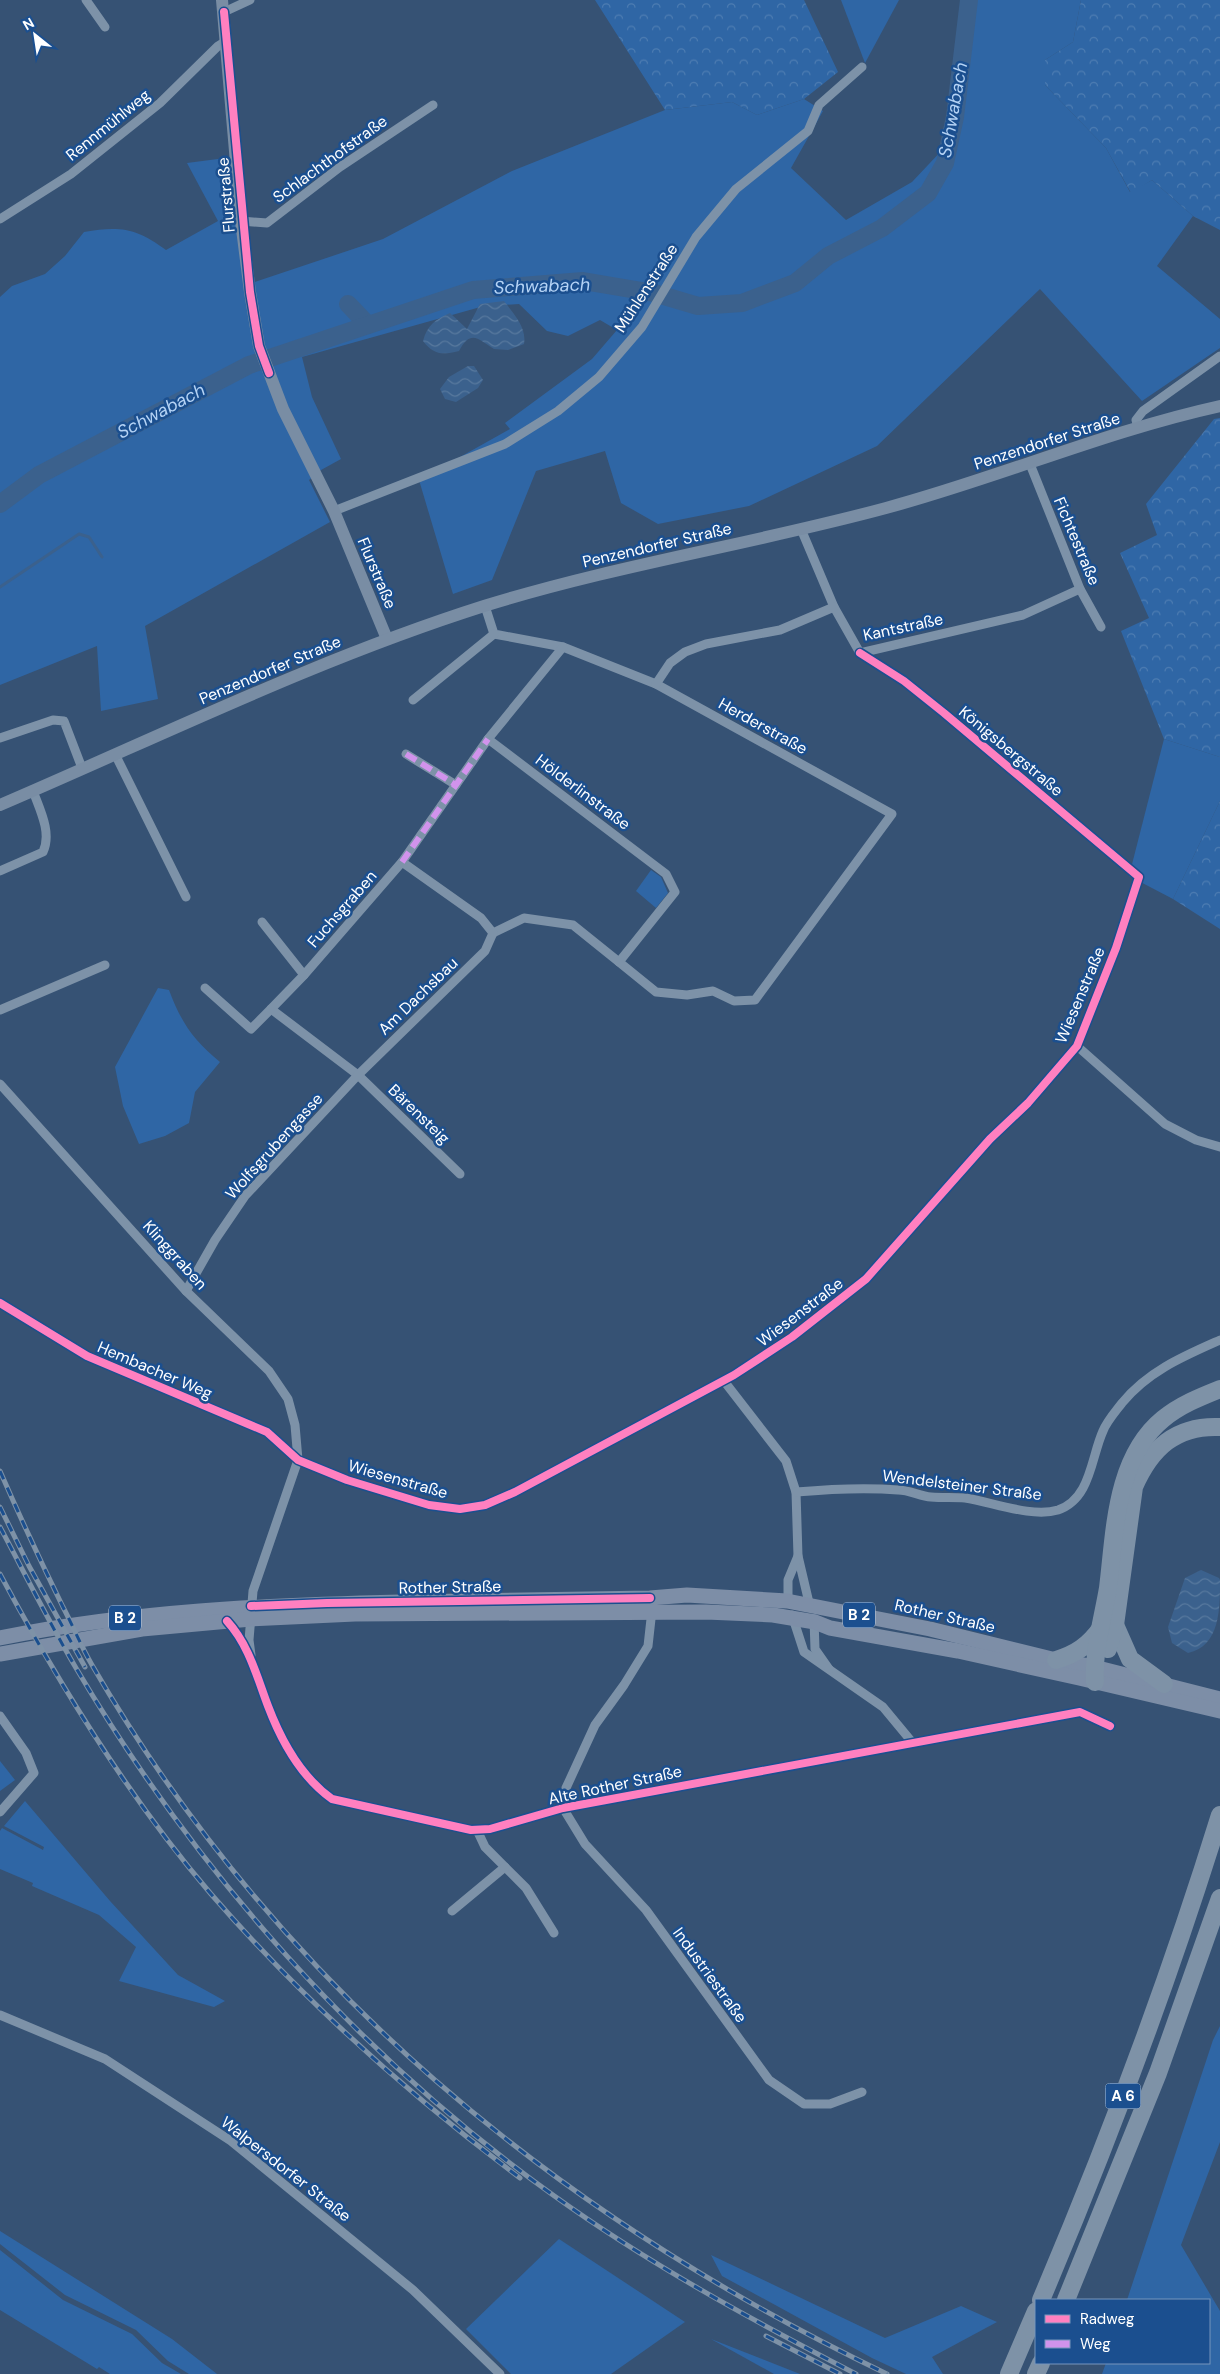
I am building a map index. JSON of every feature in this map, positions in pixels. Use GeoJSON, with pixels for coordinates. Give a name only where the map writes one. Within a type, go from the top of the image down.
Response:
{"type":"FeatureCollection","features":[{"type":"Feature","properties":{"kind":"highway"},"geometry":{"type":"LineString","coordinates":[[1164,1684],[1130,1659],[1109,1625],[1118,1509],[1128,1471],[1136,1453],[1162,1419],[1187,1402],[1220,1389]]}},
{"type":"Feature","properties":{"kind":"highway"},"geometry":{"type":"LineString","coordinates":[[1097,1672],[1109,1625],[1134,1487],[1142,1468],[1160,1447],[1179,1434],[1200,1426],[1220,1427]]}},
{"type":"Feature","properties":{"kind":"highway"},"geometry":{"type":"LineString","coordinates":[[1056,1660],[1072,1655],[1109,1625]]}},
{"type":"Feature","properties":{"kind":"highway","name":"A 6"},"geometry":{"type":"LineString","coordinates":[[1041,2299],[1128,2082],[1197,1888],[1220,1815]]}},
{"type":"Feature","properties":{"kind":"highway","name":"A 6"},"geometry":{"type":"LineString","coordinates":[[1066,2299],[1158,2073],[1220,1898]]}},
{"type":"Feature","properties":{"kind":"highway"},"geometry":{"type":"LineString","coordinates":[[1010,2374],[1035,2313]]}},
{"type":"Feature","properties":{"kind":"main road","name":"Flurstraße"},"geometry":{"type":"LineString","coordinates":[[223,6],[242,221],[250,292],[259,346],[283,409],[334,511],[387,639]]}},
{"type":"Feature","properties":{"kind":"main road","name":"Penzendorfer Straße"},"geometry":{"type":"LineString","coordinates":[[0,805],[268,686],[387,639],[485,606],[642,563],[802,529],[931,496],[1138,428],[1220,406]]}},
{"type":"Feature","properties":{"kind":"main road","name":"Rother Straße"},"geometry":{"type":"LineString","coordinates":[[0,1654],[142,1629],[227,1621],[251,1612],[327,1603],[650,1598],[687,1595],[787,1601],[930,1629],[1056,1660],[1220,1712]]}},
{"type":"Feature","properties":{"kind":"main road","name":"Rother Straße"},"geometry":{"type":"LineString","coordinates":[[0,1638],[38,1630],[147,1615],[251,1612],[773,1615],[816,1622],[830,1628],[958,1651],[1164,1684],[1220,1699]]}},
{"type":"Feature","properties":{"kind":"street"},"geometry":{"type":"LineString","coordinates":[[86,0],[105,27]]}},
{"type":"Feature","properties":{"kind":"street"},"geometry":{"type":"LineString","coordinates":[[223,6],[250,0]]}},
{"type":"Feature","properties":{"kind":"street","name":"Rennmühlweg"},"geometry":{"type":"LineString","coordinates":[[0,219],[71,174],[160,102],[218,46],[226,41]]}},
{"type":"Feature","properties":{"kind":"street","name":"Mühlenstraße"},"geometry":{"type":"LineString","coordinates":[[334,511],[505,444],[558,411],[600,377],[642,326],[696,237],[736,189],[808,131],[819,105],[862,67]]}},
{"type":"Feature","properties":{"kind":"street","name":"Schlachthofstraße"},"geometry":{"type":"LineString","coordinates":[[242,221],[267,224],[340,166],[433,105]]}},
{"type":"Feature","properties":{"kind":"street"},"geometry":{"type":"LineString","coordinates":[[1138,428],[1136,420],[1143,411],[1220,356]]}},
{"type":"Feature","properties":{"kind":"street","name":"Fichtestraße"},"geometry":{"type":"LineString","coordinates":[[1030,464],[1080,589],[1101,627]]}},
{"type":"Feature","properties":{"kind":"street","name":"Kantstraße"},"geometry":{"type":"LineString","coordinates":[[802,529],[834,607],[860,653],[1023,615],[1080,589]]}},
{"type":"Feature","properties":{"kind":"street"},"geometry":{"type":"LineString","coordinates":[[413,700],[494,634],[485,606]]}},
{"type":"Feature","properties":{"kind":"street"},"geometry":{"type":"LineString","coordinates":[[656,684],[670,663],[685,652],[706,644],[780,630],[834,607]]}},
{"type":"Feature","properties":{"kind":"street","name":"Herderstraße"},"geometry":{"type":"LineString","coordinates":[[494,634],[562,647],[656,684],[892,814],[755,1000],[734,1001],[713,991],[687,995],[656,992],[620,962]]}},
{"type":"Feature","properties":{"kind":"street"},"geometry":{"type":"LineString","coordinates":[[488,739],[562,647]]}},
{"type":"Feature","properties":{"kind":"street","name":"Königsbergstraße"},"geometry":{"type":"LineString","coordinates":[[860,653],[904,681],[944,712],[1139,877]]}},
{"type":"Feature","properties":{"kind":"street"},"geometry":{"type":"LineString","coordinates":[[0,738],[52,720],[64,722],[82,768]]}},
{"type":"Feature","properties":{"kind":"street","name":"Fuchsgraben"},"geometry":{"type":"LineString","coordinates":[[205,988],[251,1029],[304,975],[402,862],[488,739]]}},
{"type":"Feature","properties":{"kind":"street","name":"Hölderlinstraße"},"geometry":{"type":"LineString","coordinates":[[488,739],[666,874],[675,892],[620,962]]}},
{"type":"Feature","properties":{"kind":"street"},"geometry":{"type":"LineString","coordinates":[[115,754],[186,897]]}},
{"type":"Feature","properties":{"kind":"street"},"geometry":{"type":"LineString","coordinates":[[406,754],[456,785]]}},
{"type":"Feature","properties":{"kind":"street"},"geometry":{"type":"LineString","coordinates":[[0,871],[43,852],[48,843],[44,821],[33,791]]}},
{"type":"Feature","properties":{"kind":"street"},"geometry":{"type":"LineString","coordinates":[[402,862],[481,918],[494,933],[524,918],[572,925],[620,962]]}},
{"type":"Feature","properties":{"kind":"street","name":"Wiesenstraße"},"geometry":{"type":"LineString","coordinates":[[298,1460],[347,1480],[429,1505],[460,1509],[485,1505],[515,1492],[724,1381],[792,1337],[866,1279],[990,1140],[1028,1103],[1076,1046],[1116,948],[1139,877]]}},
{"type":"Feature","properties":{"kind":"street","name":"Fuchsgraben"},"geometry":{"type":"LineString","coordinates":[[262,922],[304,975]]}},
{"type":"Feature","properties":{"kind":"street","name":"Am Dachsbau"},"geometry":{"type":"LineString","coordinates":[[358,1076],[485,951],[494,933]]}},
{"type":"Feature","properties":{"kind":"street"},"geometry":{"type":"LineString","coordinates":[[0,1010],[105,966]]}},
{"type":"Feature","properties":{"kind":"street"},"geometry":{"type":"LineString","coordinates":[[271,1009],[358,1076]]}},
{"type":"Feature","properties":{"kind":"street"},"geometry":{"type":"LineString","coordinates":[[1076,1046],[1165,1124],[1196,1140],[1220,1147]]}},
{"type":"Feature","properties":{"kind":"street","name":"Bärensteig"},"geometry":{"type":"LineString","coordinates":[[358,1076],[460,1174]]}},
{"type":"Feature","properties":{"kind":"street","name":"Wolfsgrubengasse"},"geometry":{"type":"LineString","coordinates":[[186,1291],[215,1240],[245,1196],[358,1076]]}},
{"type":"Feature","properties":{"kind":"street","name":"Klinggraben"},"geometry":{"type":"LineString","coordinates":[[0,1084],[186,1291],[269,1371],[288,1399],[295,1425],[298,1460]]}},
{"type":"Feature","properties":{"kind":"street","name":"Hembacher Weg"},"geometry":{"type":"LineString","coordinates":[[0,1303],[87,1356],[267,1432],[298,1460]]}},
{"type":"Feature","properties":{"kind":"street","name":"Wendelsteiner Straße"},"geometry":{"type":"LineString","coordinates":[[796,1492],[828,1489],[900,1490],[930,1497],[964,1498],[1040,1512],[1059,1510],[1076,1499],[1086,1482],[1104,1429],[1123,1402],[1144,1381],[1168,1364],[1220,1340]]}},
{"type":"Feature","properties":{"kind":"street"},"geometry":{"type":"LineString","coordinates":[[724,1381],[786,1461],[796,1492],[798,1556],[809,1606],[816,1622],[815,1649],[829,1669]]}},
{"type":"Feature","properties":{"kind":"street"},"geometry":{"type":"LineString","coordinates":[[251,1612],[252,1592],[298,1460]]}},
{"type":"Feature","properties":{"kind":"street"},"geometry":{"type":"LineString","coordinates":[[798,1556],[788,1580],[787,1601],[804,1652],[883,1707],[912,1742]]}},
{"type":"Feature","properties":{"kind":"street"},"geometry":{"type":"LineString","coordinates":[[563,1808],[566,1788],[596,1725],[648,1646],[652,1614],[650,1598]]}},
{"type":"Feature","properties":{"kind":"street","name":"Alte Rother Straße"},"geometry":{"type":"LineString","coordinates":[[251,1612],[250,1640],[252,1659]]}},
{"type":"Feature","properties":{"kind":"street","name":"Alte Rother Straße"},"geometry":{"type":"LineString","coordinates":[[227,1621],[236,1630],[252,1659],[268,1708],[294,1761],[316,1787],[332,1799],[452,1828],[490,1829],[563,1808],[1080,1712],[1110,1726]]}},
{"type":"Feature","properties":{"kind":"street"},"geometry":{"type":"LineString","coordinates":[[0,1716],[26,1753],[34,1773],[0,1812]]}},
{"type":"Feature","properties":{"kind":"street","name":"Industriestraße"},"geometry":{"type":"LineString","coordinates":[[563,1808],[585,1844],[646,1910],[769,2080],[804,2104],[830,2104],[862,2092]]}},
{"type":"Feature","properties":{"kind":"street"},"geometry":{"type":"LineString","coordinates":[[477,1830],[485,1847],[526,1888],[554,1933]]}},
{"type":"Feature","properties":{"kind":"street"},"geometry":{"type":"LineString","coordinates":[[452,1911],[505,1867]]}},
{"type":"Feature","properties":{"kind":"street","name":"Walpersdorfer Straße"},"geometry":{"type":"LineString","coordinates":[[0,2015],[105,2059],[231,2141],[412,2290],[494,2372]]}},
{"type":"Feature","properties":{"kind":"green space"},"geometry":{"type":"Polygon","coordinates":[[[595,0],[804,0],[838,72],[804,99],[757,115],[732,102],[665,110],[595,0]]]}},
{"type":"Feature","properties":{"kind":"green space"},"geometry":{"type":"Polygon","coordinates":[[[841,0],[899,0],[865,63],[841,0]]]}},
{"type":"Feature","properties":{"kind":"green space"},"geometry":{"type":"Polygon","coordinates":[[[963,0],[1081,0],[1073,42],[1045,60],[1045,85],[1106,148],[1130,192],[1152,180],[1193,216],[1157,266],[1220,319],[1220,348],[1142,401],[1040,289],[877,446],[749,506],[658,524],[621,503],[605,451],[536,471],[492,580],[453,594],[419,480],[510,429],[505,423],[592,359],[617,330],[600,320],[568,336],[547,331],[519,304],[484,306],[302,357],[312,397],[341,459],[321,470],[309,480],[330,522],[145,626],[158,699],[101,711],[97,646],[0,685],[0,297],[12,286],[45,274],[65,256],[84,232],[118,229],[146,237],[166,250],[218,221],[187,163],[233,157],[246,285],[383,239],[512,171],[665,110],[732,102],[757,115],[804,99],[823,111],[791,168],[846,220],[912,182],[945,147],[963,0]]]}},
{"type":"Feature","properties":{"kind":"green space"},"geometry":{"type":"Polygon","coordinates":[[[1081,0],[1220,0],[1220,230],[1193,216],[1152,180],[1131,193],[1106,148],[1045,85],[1045,60],[1073,42],[1081,0]]]}},
{"type":"Feature","properties":{"kind":"green space"},"geometry":{"type":"Polygon","coordinates":[[[1220,418],[1220,757],[1164,739],[1121,631],[1149,618],[1120,553],[1157,535],[1146,504],[1214,419],[1220,418]]]}},
{"type":"Feature","properties":{"kind":"green space"},"geometry":{"type":"Polygon","coordinates":[[[1164,739],[1220,757],[1220,801],[1173,899],[1129,876],[1164,739]]]}},
{"type":"Feature","properties":{"kind":"green space"},"geometry":{"type":"Polygon","coordinates":[[[1220,801],[1220,929],[1173,899],[1220,801]]]}},
{"type":"Feature","properties":{"kind":"green space"},"geometry":{"type":"Polygon","coordinates":[[[651,870],[661,877],[668,893],[656,908],[636,891],[651,870]]]}},
{"type":"Feature","properties":{"kind":"green space"},"geometry":{"type":"Polygon","coordinates":[[[158,988],[169,990],[178,1012],[189,1030],[202,1046],[220,1062],[195,1092],[189,1123],[165,1136],[139,1144],[123,1106],[115,1067],[158,988]]]}},
{"type":"Feature","properties":{"kind":"green space"},"geometry":{"type":"Polygon","coordinates":[[[0,1761],[15,1780],[0,1791],[0,1761]]]}},
{"type":"Feature","properties":{"kind":"green space"},"geometry":{"type":"Polygon","coordinates":[[[25,1801],[110,1901],[178,1975],[225,2001],[214,2007],[119,1981],[136,1947],[99,1915],[32,1886],[33,1883],[0,1869],[0,1831],[2,1828],[43,1850],[44,1847],[4,1826],[25,1801]]]}},
{"type":"Feature","properties":{"kind":"green space"},"geometry":{"type":"Polygon","coordinates":[[[1220,2026],[1220,2142],[1181,2245],[1220,2311],[1220,2374],[1102,2374],[1106,2364],[1210,2364],[1210,2299],[1127,2299],[1213,2040],[1220,2026]]]}},
{"type":"Feature","properties":{"kind":"green space"},"geometry":{"type":"Polygon","coordinates":[[[0,2231],[172,2339],[217,2374],[189,2374],[168,2361],[136,2330],[65,2295],[0,2244],[0,2231]]]}},
{"type":"Feature","properties":{"kind":"green space"},"geometry":{"type":"Polygon","coordinates":[[[559,2239],[685,2322],[611,2374],[511,2374],[466,2329],[559,2239]]]}},
{"type":"Feature","properties":{"kind":"green space"},"geometry":{"type":"Polygon","coordinates":[[[0,2250],[63,2300],[132,2334],[162,2363],[181,2374],[110,2374],[99,2367],[97,2369],[0,2310],[0,2250]]]}},
{"type":"Feature","properties":{"kind":"green space"},"geometry":{"type":"Polygon","coordinates":[[[711,2255],[885,2338],[961,2306],[997,2322],[932,2357],[943,2374],[906,2374],[872,2358],[722,2276],[711,2255]]]}},
{"type":"Feature","properties":{"kind":"green space"},"geometry":{"type":"Polygon","coordinates":[[[711,2339],[800,2374],[774,2374],[711,2339]]]}},
{"type":"Feature","properties":{"kind":"water"},"geometry":{"type":"Polygon","coordinates":[[[504,301],[521,326],[524,344],[508,350],[494,349],[475,338],[471,338],[463,344],[459,351],[439,353],[431,349],[423,341],[430,327],[436,320],[445,315],[450,313],[467,329],[480,304],[504,301]]]}},
{"type":"Feature","properties":{"kind":"water"},"geometry":{"type":"Polygon","coordinates":[[[468,366],[474,366],[483,380],[478,388],[456,402],[445,399],[440,389],[449,377],[468,366]]]}},
{"type":"Feature","properties":{"kind":"water"},"geometry":{"type":"Polygon","coordinates":[[[1201,1570],[1219,1578],[1220,1603],[1216,1625],[1212,1634],[1199,1649],[1188,1653],[1172,1643],[1168,1627],[1185,1578],[1201,1570]]]}},
{"type":"Feature","properties":{"kind":"waterway","name":"Schwabach"},"geometry":{"type":"LineString","coordinates":[[0,504],[39,475],[249,365],[473,290],[583,281],[654,293],[698,306],[742,303],[795,283],[828,256],[882,228],[928,193],[945,163],[955,117],[969,0]]}},
{"type":"Feature","properties":{"kind":"waterway"},"geometry":{"type":"LineString","coordinates":[[348,304],[368,325]]}},
{"type":"Feature","properties":{"kind":"waterway"},"geometry":{"type":"LineString","coordinates":[[0,587],[79,534],[89,537],[102,557]]}},
{"type":"Feature","properties":{"kind":"railway"},"geometry":{"type":"LineString","coordinates":[[0,1471],[88,1658],[166,1781],[248,1888],[338,1988],[435,2080],[539,2164],[649,2241],[765,2311],[887,2374]]}},
{"type":"Feature","properties":{"kind":"railway"},"geometry":{"type":"LineString","coordinates":[[0,1507],[29,1566],[85,1667]]}},
{"type":"Feature","properties":{"kind":"railway"},"geometry":{"type":"LineString","coordinates":[[0,1527],[76,1668],[123,1744],[174,1817],[229,1888],[288,1957],[349,2022],[414,2083],[482,2141],[589,2220],[702,2290],[856,2374]]}},
{"type":"Feature","properties":{"kind":"railway"},"geometry":{"type":"LineString","coordinates":[[0,1574],[47,1658],[97,1740],[151,1819],[211,1894],[282,1971],[358,2044],[437,2113],[520,2178]]}},
{"type":"Feature","properties":{"kind":"railway"},"geometry":{"type":"LineString","coordinates":[[766,2336],[840,2374]]}},
{"type":"Feature","properties":{"kind":"marked path"},"geometry":{"type":"LineString","coordinates":[[402,862],[488,739]]}},
{"type":"Feature","properties":{"kind":"marked path"},"geometry":{"type":"LineString","coordinates":[[406,754],[456,785]]}},
{"type":"Feature","properties":{"kind":"cycle path"},"geometry":{"type":"LineString","coordinates":[[224,12],[250,292],[259,346],[269,373]]}},
{"type":"Feature","properties":{"kind":"cycle path"},"geometry":{"type":"LineString","coordinates":[[0,1303],[87,1356],[267,1432],[298,1460],[347,1480],[429,1505],[460,1509],[485,1505],[515,1492],[734,1375],[792,1337],[866,1279],[990,1139],[1028,1103],[1077,1046],[1116,948],[1139,877],[944,713],[904,681],[860,653]]}},
{"type":"Feature","properties":{"kind":"cycle path"},"geometry":{"type":"LineString","coordinates":[[251,1606],[650,1598]]}},
{"type":"Feature","properties":{"kind":"cycle path"},"geometry":{"type":"LineString","coordinates":[[227,1621],[235,1630],[247,1651],[273,1720],[286,1746],[302,1770],[321,1790],[332,1799],[471,1830],[490,1829],[563,1808],[1080,1712],[1110,1726]]}}]}
